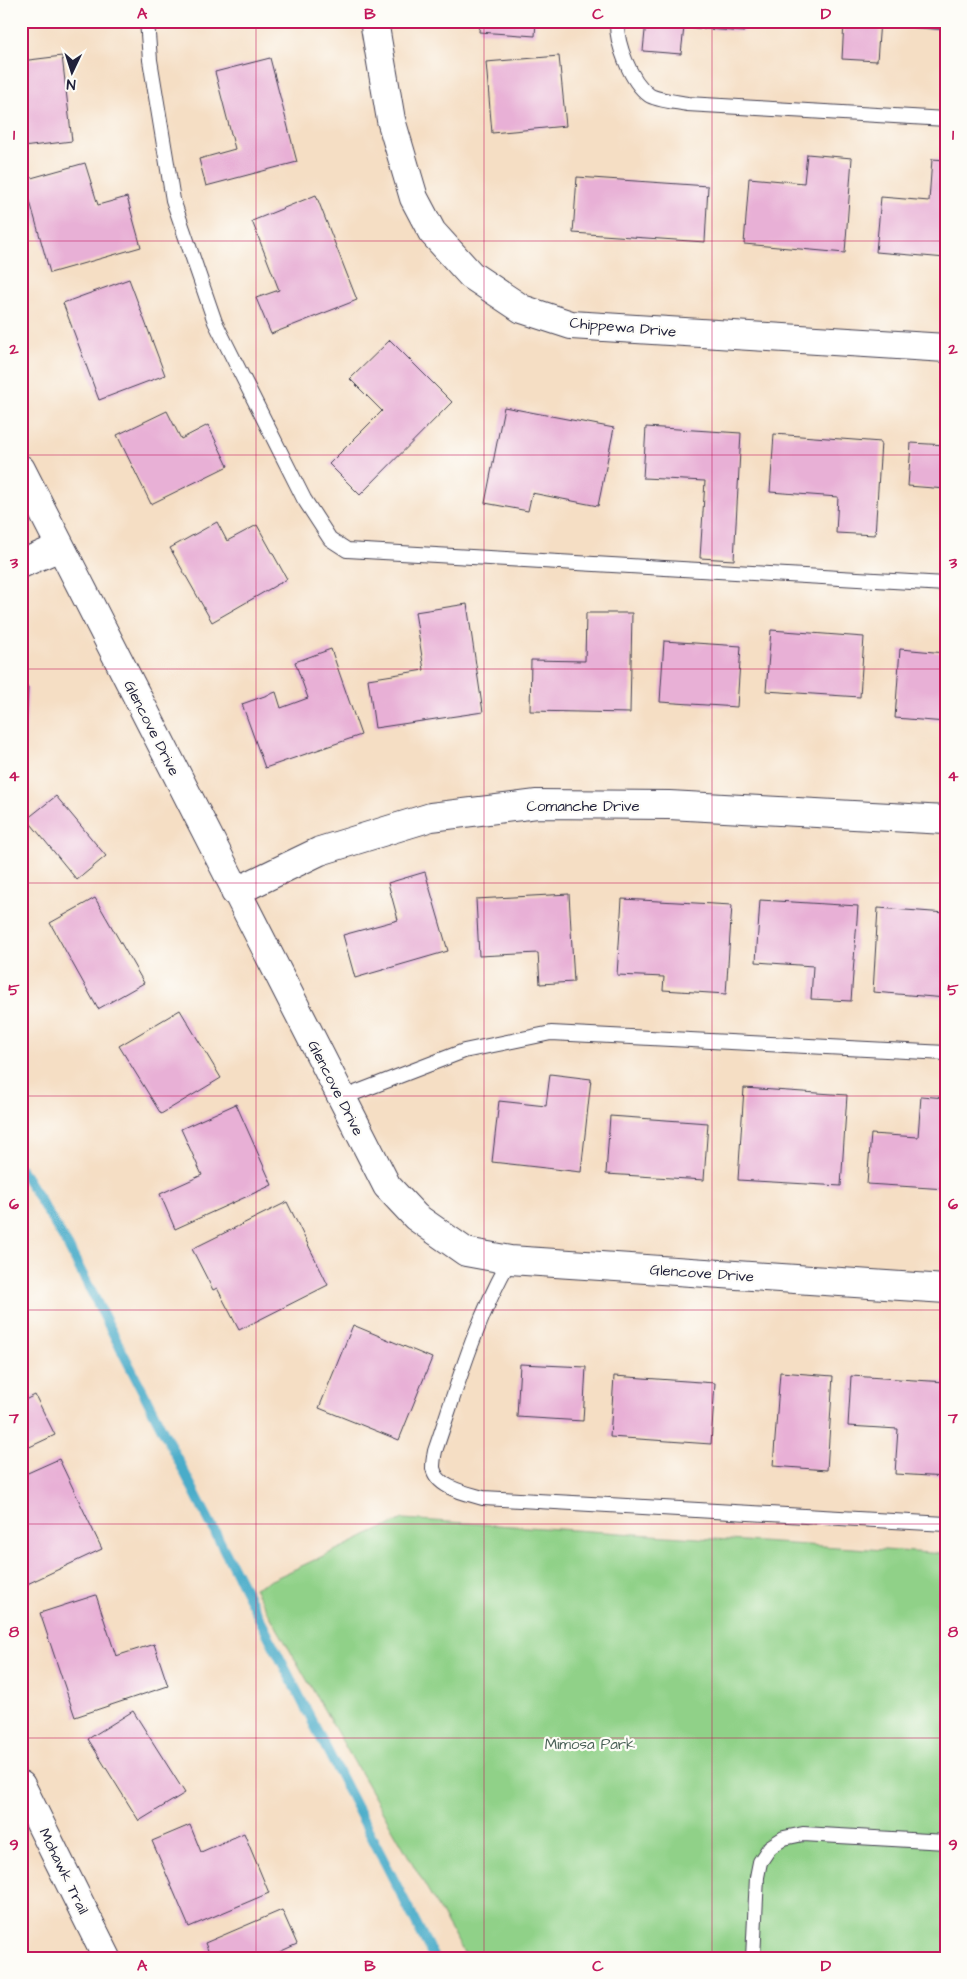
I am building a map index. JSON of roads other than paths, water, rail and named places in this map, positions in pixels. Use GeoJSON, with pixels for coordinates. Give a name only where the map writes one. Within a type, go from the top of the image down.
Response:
{"type":"FeatureCollection","features":[{"type":"Feature","properties":{"kind":"street","name":"Chippewa Drive"},"geometry":{"type":"LineString","coordinates":[[374,21],[391,120],[414,198],[432,232],[471,275],[522,309],[571,325],[946,348]]}},
{"type":"Feature","properties":{"kind":"street","name":"Glencove Drive"},"geometry":{"type":"LineString","coordinates":[[21,469],[386,1186],[416,1217],[466,1252],[510,1260],[946,1289]]}},
{"type":"Feature","properties":{"kind":"street"},"geometry":{"type":"LineString","coordinates":[[21,564],[60,547]]}},
{"type":"Feature","properties":{"kind":"street","name":"Comanche Drive"},"geometry":{"type":"LineString","coordinates":[[236,892],[320,851],[431,817],[537,804],[669,805],[946,820]]}},
{"type":"Feature","properties":{"kind":"street","name":"Mohawk Trail"},"geometry":{"type":"LineString","coordinates":[[21,1785],[107,1958]]}},
{"type":"Feature","properties":{"kind":"lane"},"geometry":{"type":"LineString","coordinates":[[147,21],[150,60],[173,200],[215,322],[304,499],[330,538],[347,550],[946,584]]}},
{"type":"Feature","properties":{"kind":"lane"},"geometry":{"type":"LineString","coordinates":[[618,21],[617,33],[623,55],[639,84],[650,96],[687,104],[946,119]]}},
{"type":"Feature","properties":{"kind":"lane"},"geometry":{"type":"LineString","coordinates":[[342,1098],[464,1051],[551,1033],[946,1053]]}},
{"type":"Feature","properties":{"kind":"lane"},"geometry":{"type":"LineString","coordinates":[[510,1260],[484,1314],[435,1451],[434,1468],[441,1481],[457,1490],[482,1498],[946,1524]]}},
{"type":"Feature","properties":{"kind":"lane"},"geometry":{"type":"LineString","coordinates":[[752,1958],[757,1877],[760,1862],[770,1848],[784,1838],[803,1834],[946,1842]]}},
{"type":"Feature","properties":{"kind":"waterway"},"geometry":{"type":"LineString","coordinates":[[21,1169],[68,1246],[434,1958]]}},
{"type":"Feature","properties":{"kind":"park label","name":"Mimosa Park"},"geometry":{"type":"Point","coordinates":[590,1744]}}]}
